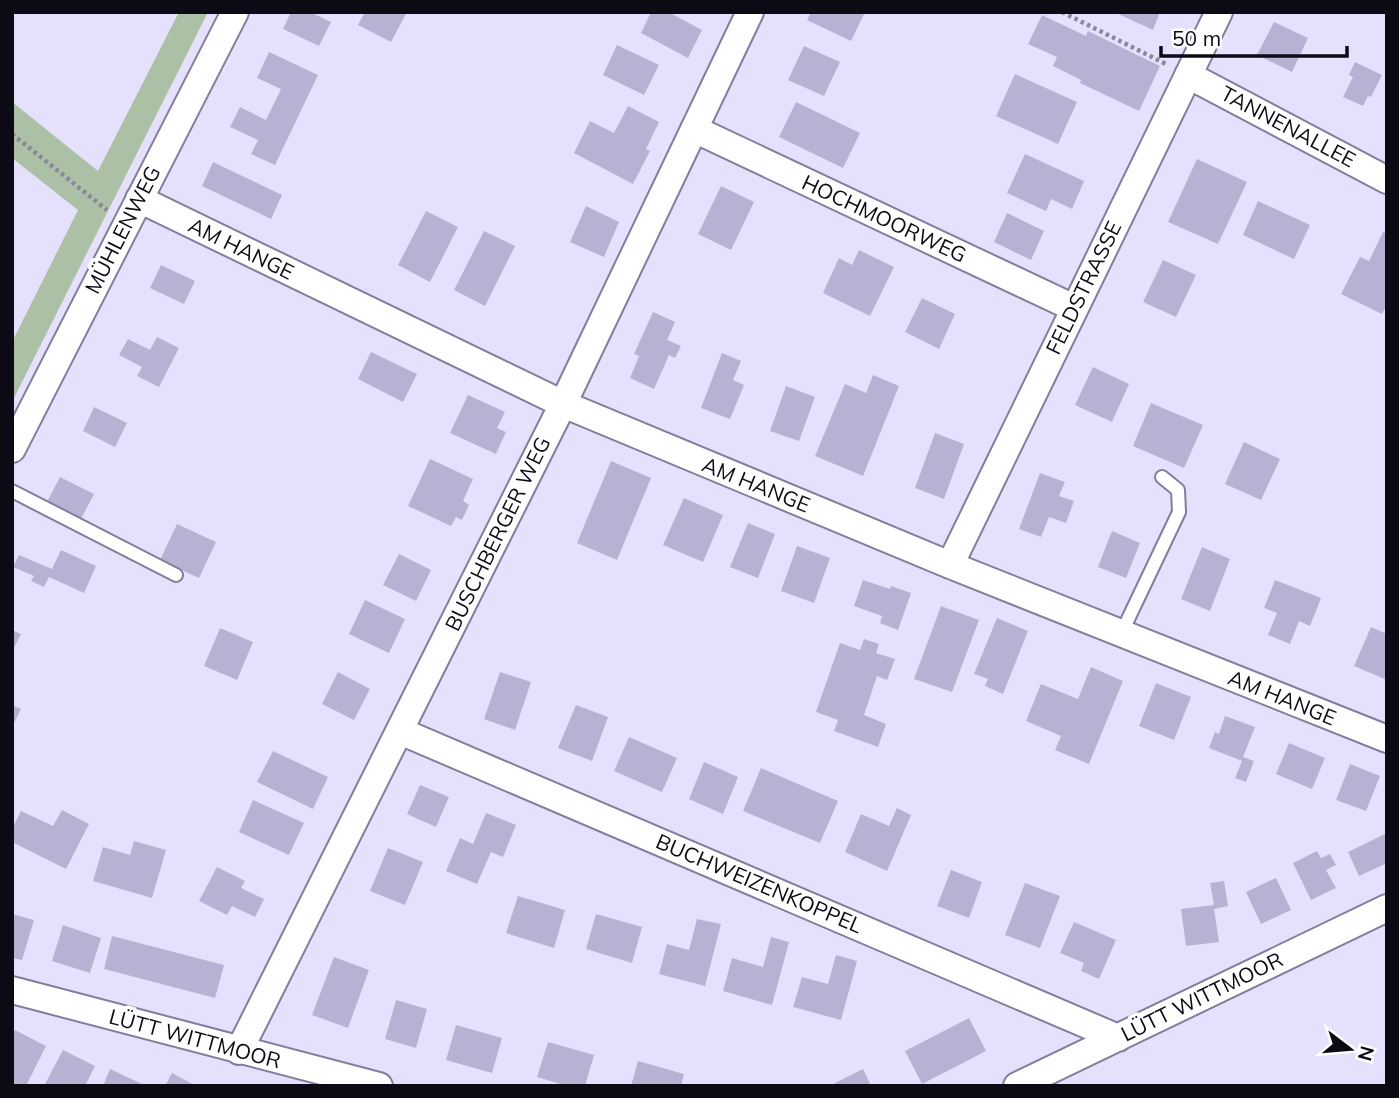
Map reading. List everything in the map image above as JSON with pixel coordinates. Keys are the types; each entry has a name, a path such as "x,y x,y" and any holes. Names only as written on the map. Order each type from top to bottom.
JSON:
{"street":[{"name":"MÜHLENWEG","path":"12,449 235,12"},
{"name":"BUSCHBERGER WEG","path":"239,1051 563,404 750,12"},
{"name":"FELDSTRASSE","path":"950,565 1219,12"},
{"name":"TANNENALLEE","path":"1188,75 1387,180"},
{"name":"HOCHMOORWEG","path":"694,129 1074,309"},
{"name":"AM HANGE","path":"139,199 563,404 950,565 1387,739"},
{"name":"BUCHWEIZENKOPPEL","path":"400,731 1118,1038"},
{"name":"LÜTT WITTMOOR","path":"1017,1086 1387,908"},
{"name":"LÜTT WITTMOOR","path":"12,990 379,1086"}],"lane":[{"path":"1121,634 1179,512 1178,490 1162,477"},
{"path":"12,491 176,575"}],"path":[{"path":"1062,12 1188,75"},
{"path":"12,134 125,224"}],"green space":[{"path":"179,12 208,12 12,402 12,342 78,210 12,158 12,102 98,171"}],"building":[{"path":"291,12 310,12 331,22 319,46 283,29"},
{"path":"365,12 407,12 391,42 358,25"},
{"path":"651,12 668,12 702,30 688,58 641,33"},
{"path":"811,12 865,12 851,41 807,20"},
{"path":"1114,12 1160,12 1153,30"},
{"path":"1042,15 1086,36 1088,31 1160,66 1139,111 1080,83 1081,80 1053,66 1057,57 1028,44"},
{"path":"1274,22 1308,38 1292,72 1257,55"},
{"path":"617,45 659,65 644,95 603,75"},
{"path":"804,46 840,62 824,96 788,80"},
{"path":"269,52 318,75 275,165 251,154 258,140 230,127 240,107 266,120 281,89 257,78"},
{"path":"1355,62 1382,75 1371,97 1368,96 1363,106 1343,97 1353,77 1349,75"},
{"path":"1015,74 1077,102 1058,144 996,116"},
{"path":"796,102 860,133 843,168 779,137"},
{"path":"628,106 659,122 646,149 650,151 633,184 574,153 590,121 614,133"},
{"path":"1025,154 1084,181 1072,209 1051,199 1046,211 1007,193"},
{"path":"1197,159 1247,182 1218,244 1168,222"},
{"path":"213,162 282,195 271,219 202,186"},
{"path":"721,186 754,202 731,250 698,234"},
{"path":"1258,201 1310,225 1294,259 1243,235"},
{"path":"586,206 619,222 604,257 570,242"},
{"path":"426,211 458,227 430,282 398,265"},
{"path":"1007,213 1044,231 1031,260 994,242"},
{"path":"484,231 515,246 485,306 454,290"},
{"path":"1383,232 1387,234 1387,305 1382,314 1341,294 1360,257 1369,261"},
{"path":"859,250 894,267 870,316 823,293 839,258 852,265"},
{"path":"1163,260 1196,275 1176,317 1143,302"},
{"path":"161,265 195,281 184,304 150,288"},
{"path":"922,298 955,314 939,349 905,332"},
{"path":"653,312 675,322 667,340 681,346 675,358 669,355 654,389 630,378 639,356 634,354"},
{"path":"157,337 179,348 159,387 137,376 142,367 119,355 128,339 150,350"},
{"path":"371,352 417,374 403,402 358,379"},
{"path":"722,353 741,361 733,380 744,385 730,419 701,408"},
{"path":"1093,367 1129,384 1112,422 1075,405"},
{"path":"873,375 899,386 863,476 815,456 845,384 866,393"},
{"path":"786,386 815,397 799,441 770,431"},
{"path":"468,395 505,412 497,428 506,432 496,454 450,433"},
{"path":"1151,403 1203,425 1184,468 1133,446"},
{"path":"94,407 127,423 115,447 83,431"},
{"path":"935,433 964,444 944,499 915,488"},
{"path":"1244,442 1280,459 1261,500 1225,484"},
{"path":"430,459 473,479 463,501 469,505 462,520 456,517 451,526 408,506"},
{"path":"611,461 651,478 617,560 577,543"},
{"path":"1040,473 1065,482 1059,496 1074,501 1066,523 1049,517 1041,537 1019,529"},
{"path":"60,477 94,494 80,521 46,504"},
{"path":"684,498 723,515 703,562 663,545"},
{"path":"748,523 775,534 758,578 730,567"},
{"path":"177,524 216,542 199,578 160,560"},
{"path":"1112,531 1140,543 1126,578 1098,567"},
{"path":"797,546 830,558 814,603 781,591"},
{"path":"1202,547 1230,559 1210,611 1181,599"},
{"path":"61,550 96,566 84,593 49,577 44,587 31,581 34,576 13,567 19,555 52,569"},
{"path":"399,554 431,570 416,601 383,585"},
{"path":"863,580 911,593 898,630 880,623 882,616 854,606"},
{"path":"1275,580 1321,598 1310,626 1299,621 1290,644 1268,635 1277,613 1264,608"},
{"path":"365,600 405,619 389,653 349,634"},
{"path":"941,606 979,620 952,692 914,679"},
{"path":"997,618 1028,631 1003,694 985,686 988,679 974,674"},
{"path":"1371,627 1387,634 1387,680 1354,666"},
{"path":"220,628 253,642 237,680 204,666"},
{"path":"12,630 21,634 12,652"},
{"path":"864,639 879,644 876,653 895,659 887,680 877,676 864,715 886,724 878,747 834,731 838,720 816,712 840,643 860,650"},
{"path":"1091,667 1123,681 1089,764 1055,750 1061,736 1026,721 1041,684 1078,699"},
{"path":"338,672 370,689 354,720 322,704"},
{"path":"500,672 531,682 515,730 484,719"},
{"path":"1156,683 1191,697 1174,740 1139,726"},
{"path":"12,705 21,709 12,727"},
{"path":"576,705 608,717 592,761 558,748"},
{"path":"1225,716 1255,727 1243,757 1254,761 1246,782 1235,778 1242,761 1209,748 1215,732 1219,734"},
{"path":"629,737 677,758 662,792 614,771"},
{"path":"1289,743 1325,758 1312,789 1276,774"},
{"path":"273,751 328,777 313,809 257,782"},
{"path":"704,762 738,777 723,814 689,799"},
{"path":"1350,764 1380,776 1366,811 1336,800"},
{"path":"761,768 838,801 820,843 743,811"},
{"path":"420,785 449,797 436,827 407,814"},
{"path":"253,800 304,823 289,855 239,832"},
{"path":"897,808 911,815 887,871 845,852 861,814 889,826"},
{"path":"62,810 89,824 66,869 12,842 12,829 21,811 53,826"},
{"path":"486,813 516,825 503,857 491,852 477,884 446,871 460,838 473,844"},
{"path":"1385,834 1387,863 1359,876 1348,852"},
{"path":"134,841 166,850 152,898 93,881 103,847 130,855"},
{"path":"388,848 423,862 405,905 370,891"},
{"path":"1317,851 1321,858 1330,854 1336,865 1326,870 1336,888 1311,900 1293,863"},
{"path":"217,867 245,881 241,888 264,899 255,917 232,906 227,915 199,901"},
{"path":"951,870 982,882 969,918 937,906"},
{"path":"1276,878 1291,910 1261,924 1246,892"},
{"path":"1224,881 1228,906 1214,909 1219,942 1186,946 1181,909 1214,905 1210,883"},
{"path":"1025,883 1060,896 1040,948 1005,935"},
{"path":"518,896 565,910 554,948 506,933"},
{"path":"12,914 34,920 22,960 12,958"},
{"path":"596,914 642,927 632,963 586,949"},
{"path":"697,919 721,924 705,986 659,974 667,944 689,950"},
{"path":"1074,922 1116,940 1099,979 1081,971 1084,963 1060,953"},
{"path":"63,925 101,938 90,973 52,961"},
{"path":"112,936 224,965 215,998 104,969"},
{"path":"771,937 789,942 772,1005 723,991 732,958 763,967"},
{"path":"836,955 857,961 841,1020 793,1007 802,977 828,984"},
{"path":"334,957 369,970 348,1028 312,1015"},
{"path":"396,1000 427,1009 416,1048 385,1039"},
{"path":"969,1018 986,1051 922,1084 905,1051"},
{"path":"456,1025 502,1038 492,1073 446,1060"},
{"path":"15,1030 46,1046 26,1086 12,1084 12,1035"},
{"path":"548,1042 594,1055 585,1086 567,1086 537,1077"},
{"path":"63,1050 95,1066 85,1086 44,1086"},
{"path":"638,1061 684,1074 681,1086 631,1086"},
{"path":"110,1069 142,1084 141,1086 103,1086"},
{"path":"863,1069 871,1086 830,1086 841,1080"},
{"path":"172,1073 196,1086 165,1086"}]}
